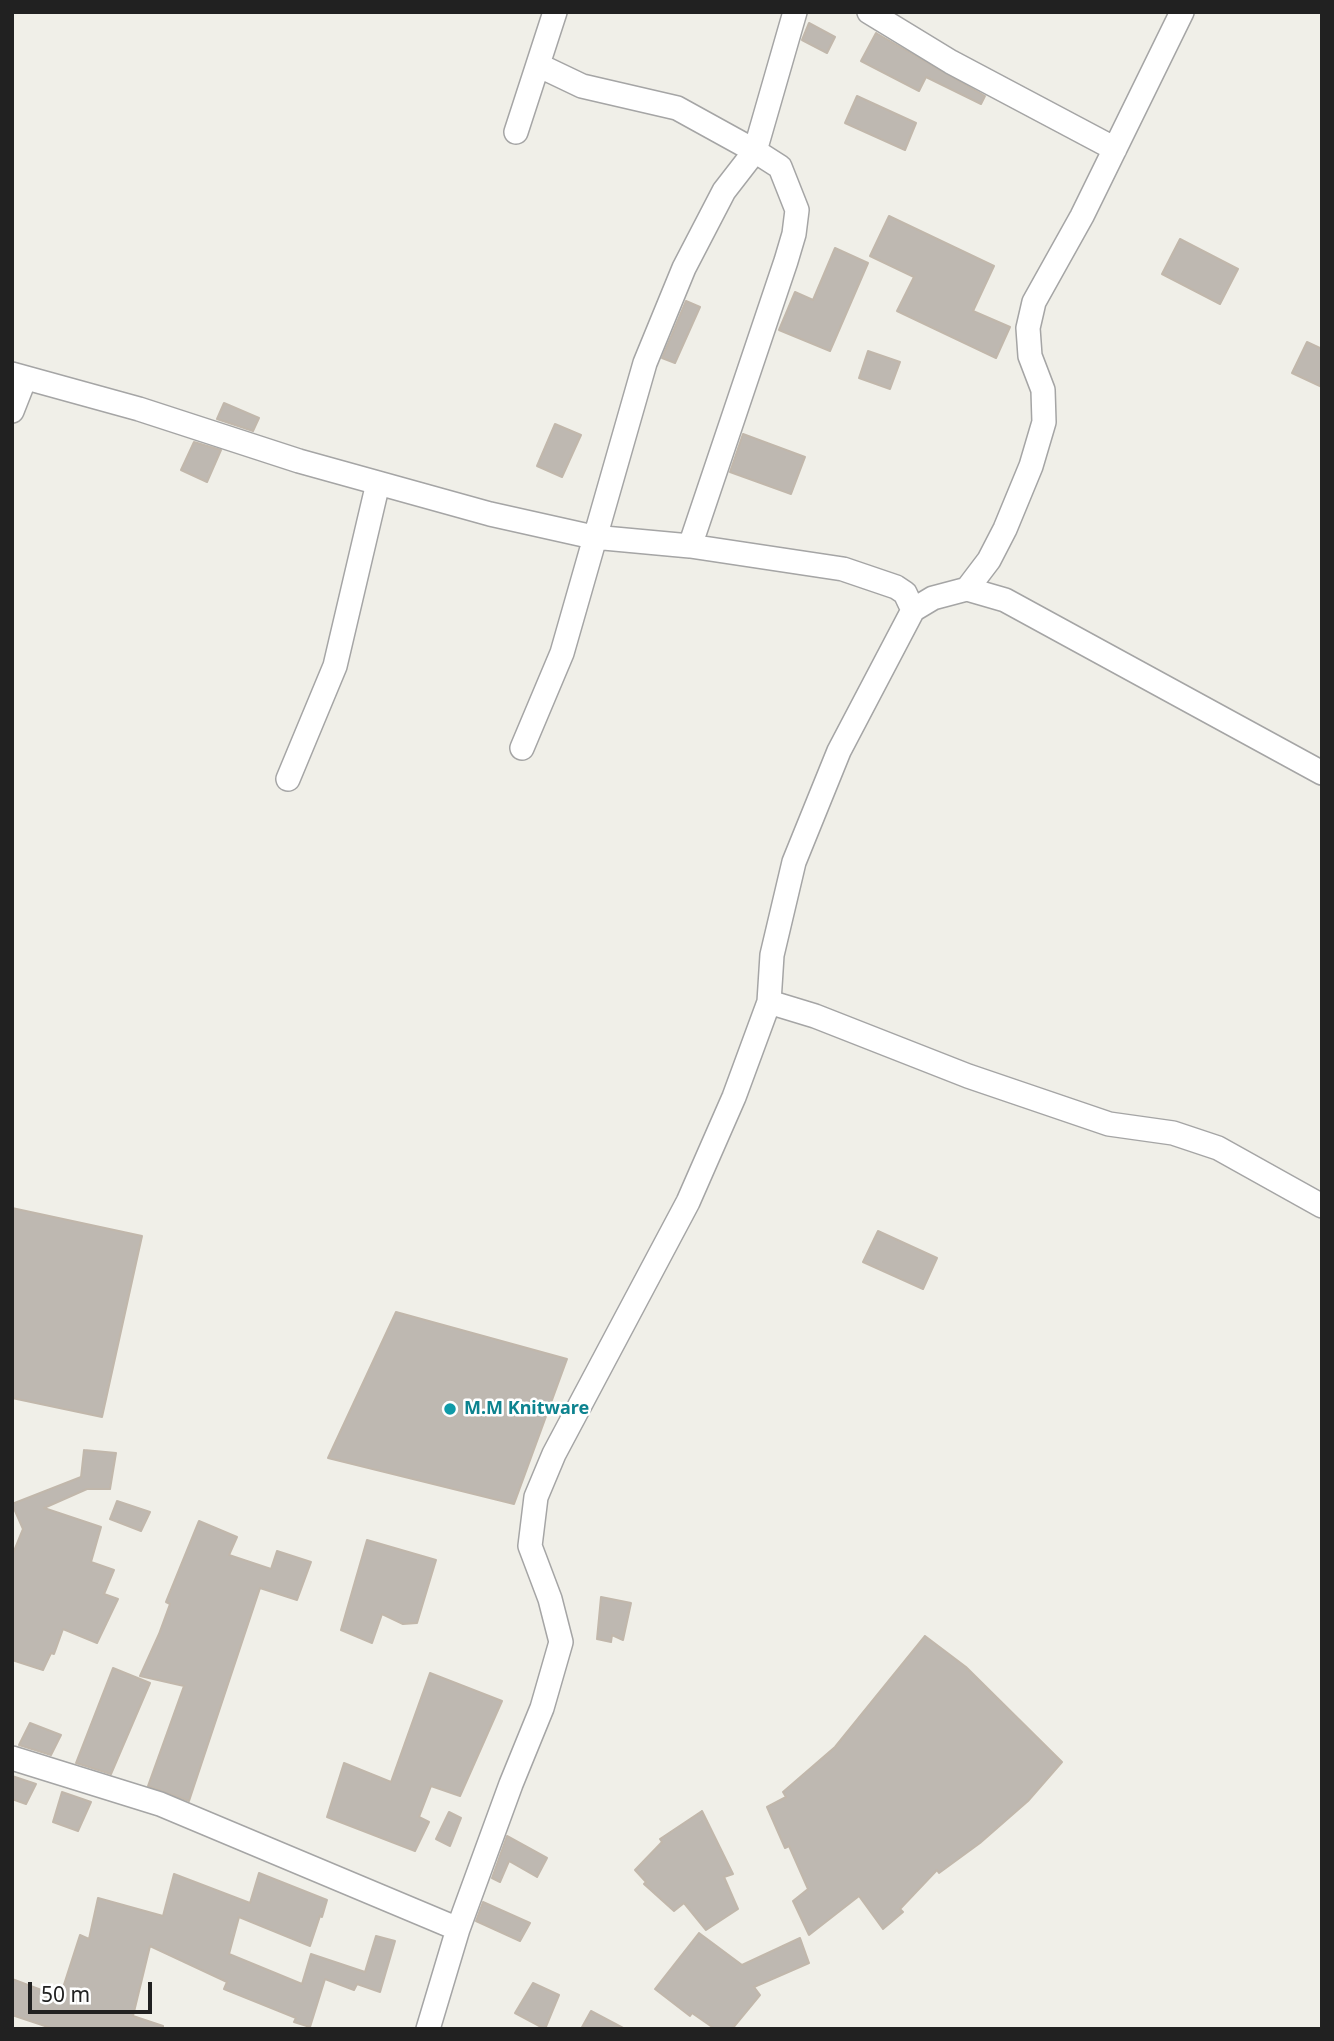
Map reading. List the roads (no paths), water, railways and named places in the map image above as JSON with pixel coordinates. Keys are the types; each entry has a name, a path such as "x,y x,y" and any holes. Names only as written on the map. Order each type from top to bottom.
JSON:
{"street":[{"path":"516,132 555,12"},
{"path":"522,748 562,653 593,537 645,363 684,268 724,191 755,151 795,12"},
{"path":"869,12 951,62 1115,149"},
{"path":"967,589 989,560 1005,529 1031,466 1044,422 1043,390 1030,356 1028,328 1034,302 1115,149 1182,12"},
{"path":"538,65 582,86 677,108 755,151 780,167 797,210 794,234 690,547"},
{"path":"12,411 19,376 490,514 593,537 690,547 844,569 896,587 905,593 913,610"},
{"path":"288,779 335,666 378,483"},
{"path":"428,2029 458,1929 542,1708 561,1642 550,1599 530,1546 536,1497 554,1454 688,1202 734,1097 769,1002 772,955 794,862 839,751 913,610 933,598 967,589 1005,600 1049,621 1322,774"},
{"path":"769,1002 815,1016 968,1076 1109,1124 1173,1133 1218,1148 1322,1206"},
{"path":"12,1758 160,1804 458,1929"}],"place":[{"name":"M.M Knitware","path":"450,1409"}]}
